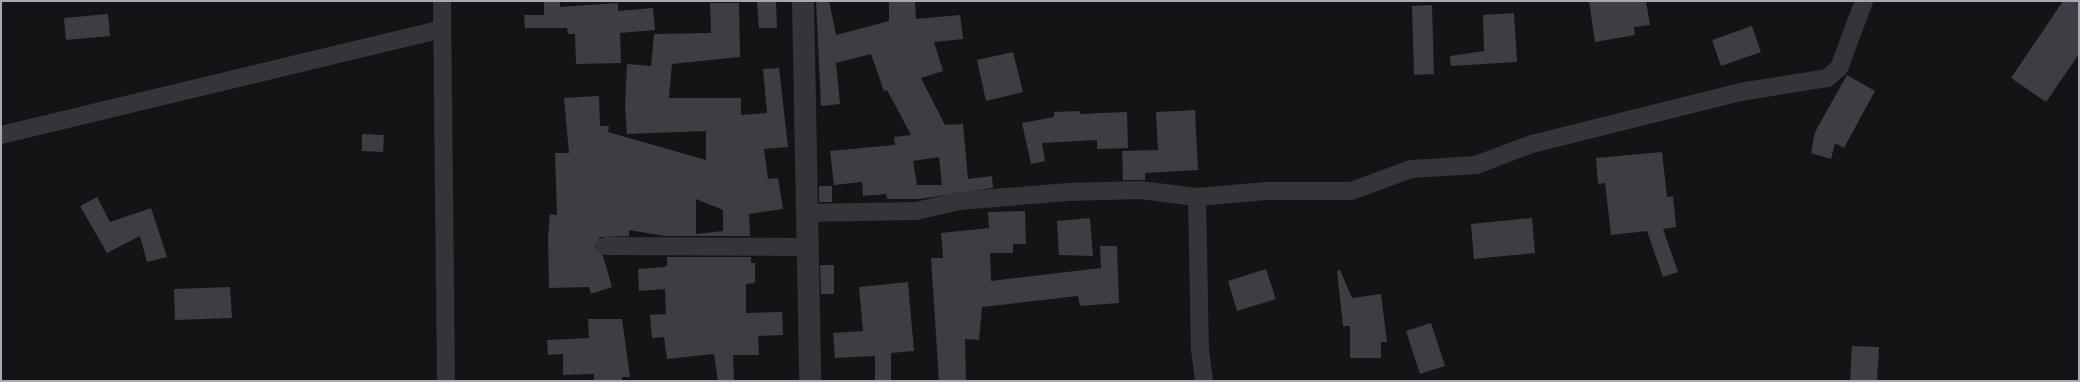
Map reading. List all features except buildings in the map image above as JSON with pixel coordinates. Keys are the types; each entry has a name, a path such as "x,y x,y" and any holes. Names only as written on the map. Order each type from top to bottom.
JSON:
{"street":[{"path":"442,1 446,381"},
{"path":"803,1 805,213 810,381"},
{"path":"805,213 916,211 960,201 1075,192 1140,190 1197,197 1266,191 1351,191 1411,169 1476,165 1532,144 1709,100 1827,78 1839,68 1864,1"},
{"path":"1,135 442,29"},
{"path":"1197,197 1200,349 1204,381"},
{"path":"604,246 806,247"}]}
